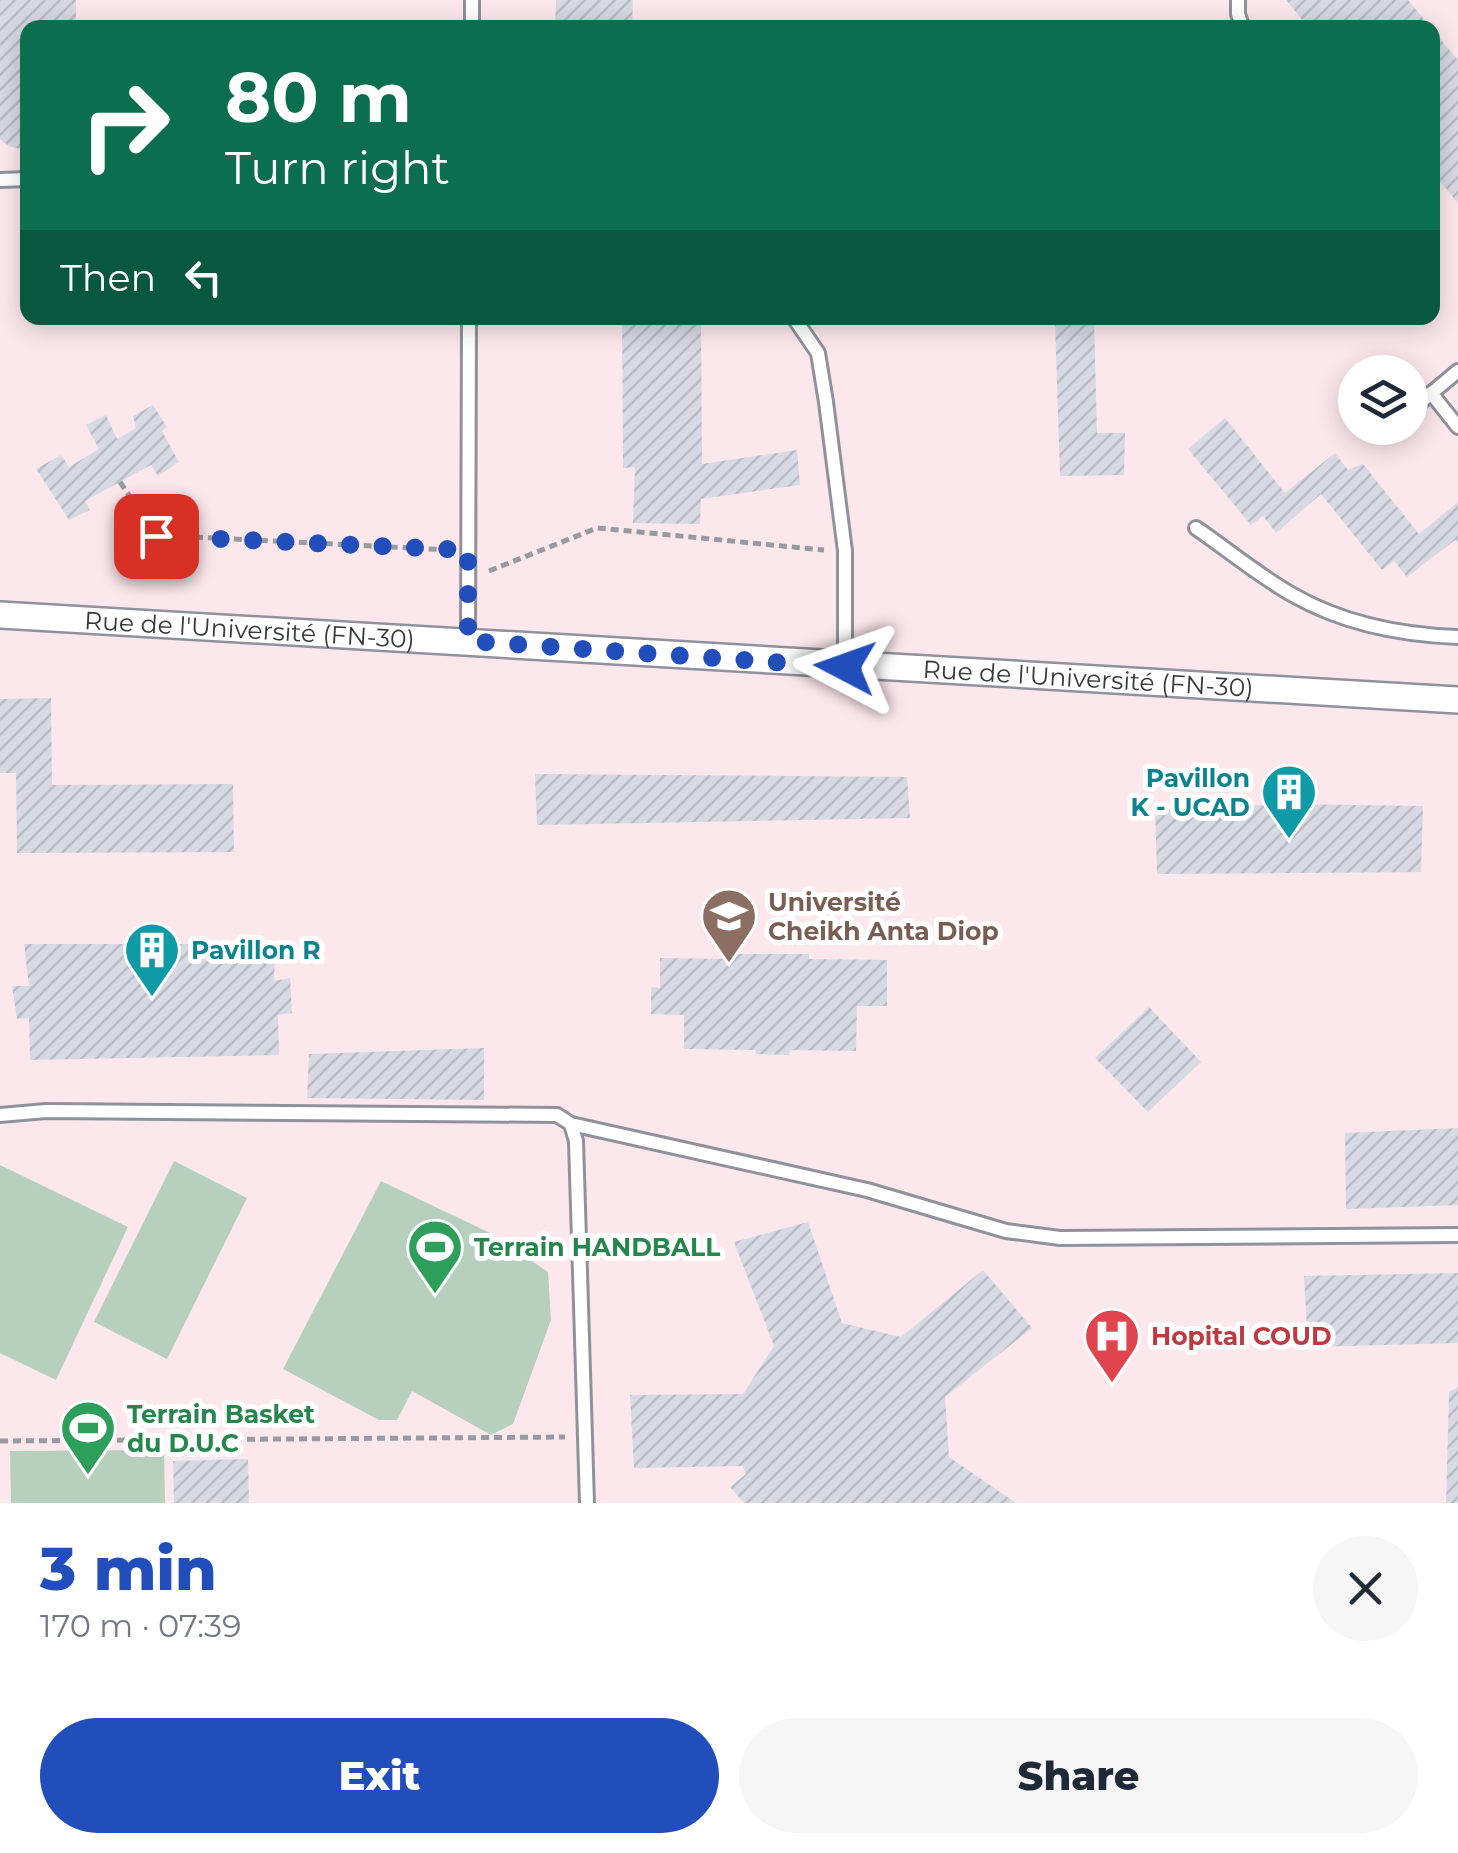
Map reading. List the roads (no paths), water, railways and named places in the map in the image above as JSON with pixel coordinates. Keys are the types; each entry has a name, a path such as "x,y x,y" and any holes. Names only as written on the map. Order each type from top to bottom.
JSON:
{"street":[{"name":"Rue de l'Université (FN-30)","path":"0,615 1458,700"}],"lane":[{"path":"468,641 470,325"},
{"path":"799,325 818,354 845,551 845,667"},
{"path":"1458,371 1430,393 1458,426"},
{"path":"1196,528 1312,605 1384,629 1416,636 1458,637"},
{"path":"0,1115 46,1111 557,1116 571,1124 867,1190 1006,1230 1060,1238 1458,1236"},
{"path":"571,1124 576,1141 587,1503"}],"place":[{"name":"Pavillon K - UCAD","path":"1289,841"},
{"name":"Université Cheikh Anta Diop","path":"729,965"},
{"name":"Pavillon R","path":"152,999"},
{"name":"Terrain HANDBALL","path":"435,1296"},
{"name":"Hopital COUD","path":"1112,1385"},
{"name":"Terrain Basket du D.U.C","path":"88,1477"}]}
